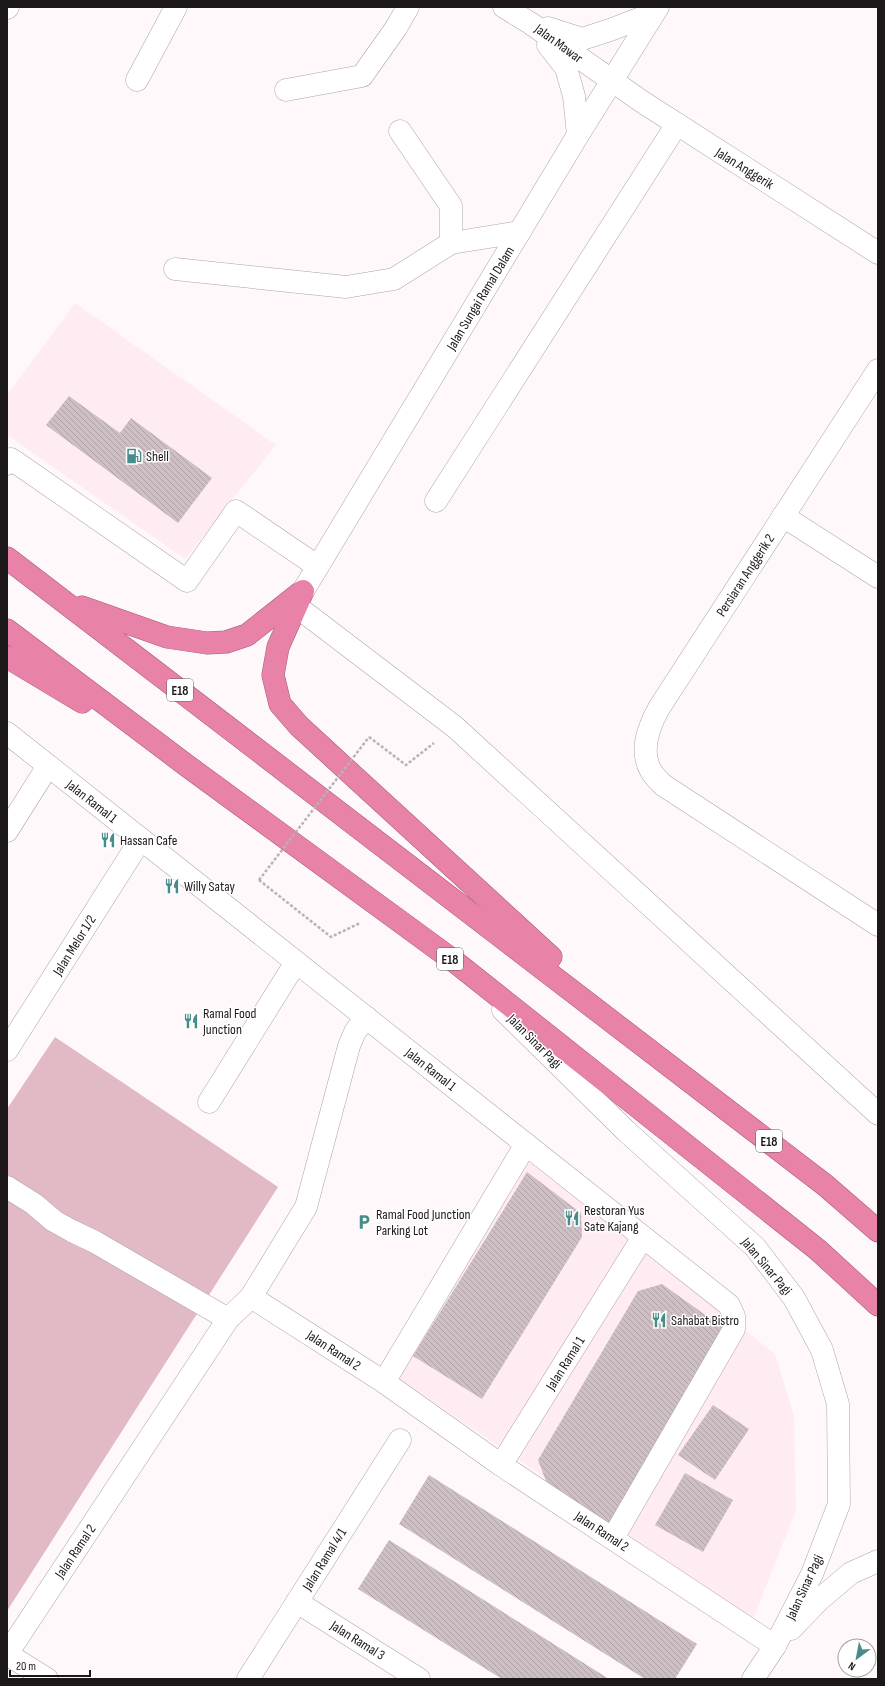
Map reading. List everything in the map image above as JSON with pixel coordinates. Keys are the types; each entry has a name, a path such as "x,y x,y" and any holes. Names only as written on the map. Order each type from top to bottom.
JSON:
{"highway":[{"name":"E18","path":"7,558 826,1185 878,1232"},
{"path":"65,601 167,637 208,643 226,642 247,635 299,598"},
{"path":"299,598 278,647 273,675 280,704 299,726 658,1055"},
{"name":"E18","path":"7,630 384,912 454,961 818,1250 878,1305"},
{"path":"7,657 186,765"}],"street":[{"path":"137,80 176,7"},
{"path":"286,90 362,76 396,28 408,7"},
{"name":"Jalan Mawar","path":"504,7 530,23 612,82"},
{"path":"530,23 582,39 610,30 656,10"},
{"name":"Jalan Sungai Ramal Dalam","path":"299,598 578,135 656,10"},
{"path":"530,23 566,68 574,96 578,135"},
{"name":"Jalan Anggerik","path":"612,82 878,252"},
{"path":"436,501 677,124"},
{"path":"400,131 451,206 451,243"},
{"path":"175,269 346,287 394,279 451,243 520,232"},
{"name":"Persiaran Anggerik 2","path":"878,370 659,708 649,728 645,750 650,770 663,785 878,925"},
{"path":"7,464 11,459 188,581 236,511 317,566"},
{"path":"782,516 878,577"},
{"path":"299,598 455,727 878,1114"},
{"name":"Jalan Ramal 1","path":"7,734 643,1237 502,1466"},
{"path":"7,831 48,766"},
{"name":"Jalan Melor 1/2","path":"7,1050 141,840"},
{"name":"Jalan Sinar Pagi","path":"454,961 626,1131 755,1247 794,1298 822,1350 838,1404 839,1504 812,1574 775,1646 753,1679"},
{"path":"209,1102 296,962"},
{"path":"251,1297 306,1207 349,1046 355,1032 366,1017"},
{"path":"384,1382 526,1144"},
{"path":"7,1187 60,1224 96,1242 228,1319"},
{"path":"613,1538 734,1329 734,1316 729,1305 643,1237"},
{"name":"Jalan Ramal 2","path":"7,1654 228,1319 251,1297 384,1382 502,1466 775,1646"},
{"name":"Jalan Ramal 4/1","path":"248,1679 400,1440"},
{"name":"Jalan Sinar Pagi","path":"775,1646 819,1600 852,1573 878,1561"},
{"name":"Jalan Ramal 3","path":"297,1602 419,1679"},
{"path":"7,1654 47,1679"}],"path":[{"path":"384,912 331,937 259,880 369,737 406,765 455,727"}],"shaded area":[{"path":"75,303 276,445 185,559 7,435 7,395"},
{"path":"55,1037 278,1187 7,1611 7,1109"},
{"path":"527,1156 775,1354 794,1416 796,1510 753,1619 398,1378"}],"building":[{"name":"Shell","path":"69,396 120,433 131,418 212,478 178,523 46,425"},
{"path":"527,1172 581,1213 582,1237 482,1399 413,1356"},
{"path":"662,1284 725,1329 609,1525 549,1489 538,1460 638,1291"},
{"path":"713,1405 749,1429 715,1480 678,1455"},
{"path":"685,1473 733,1500 703,1552 655,1525"},
{"path":"429,1475 697,1644 675,1679 645,1679 399,1524"},
{"path":"389,1540 609,1679 502,1679 358,1589"}],"place":[{"name":"Shell","path":"134,456"},
{"name":"Hassan Cafe","path":"108,840"},
{"name":"Willy Satay","path":"172,886"},
{"name":"Ramal Food Junction","path":"191,1021"},
{"name":"Restoran Yus Sate Kajang","path":"572,1218"},
{"name":"Ramal Food Junction Parking Lot","path":"364,1222"},
{"name":"Sahabat Bistro","path":"659,1320"}]}
